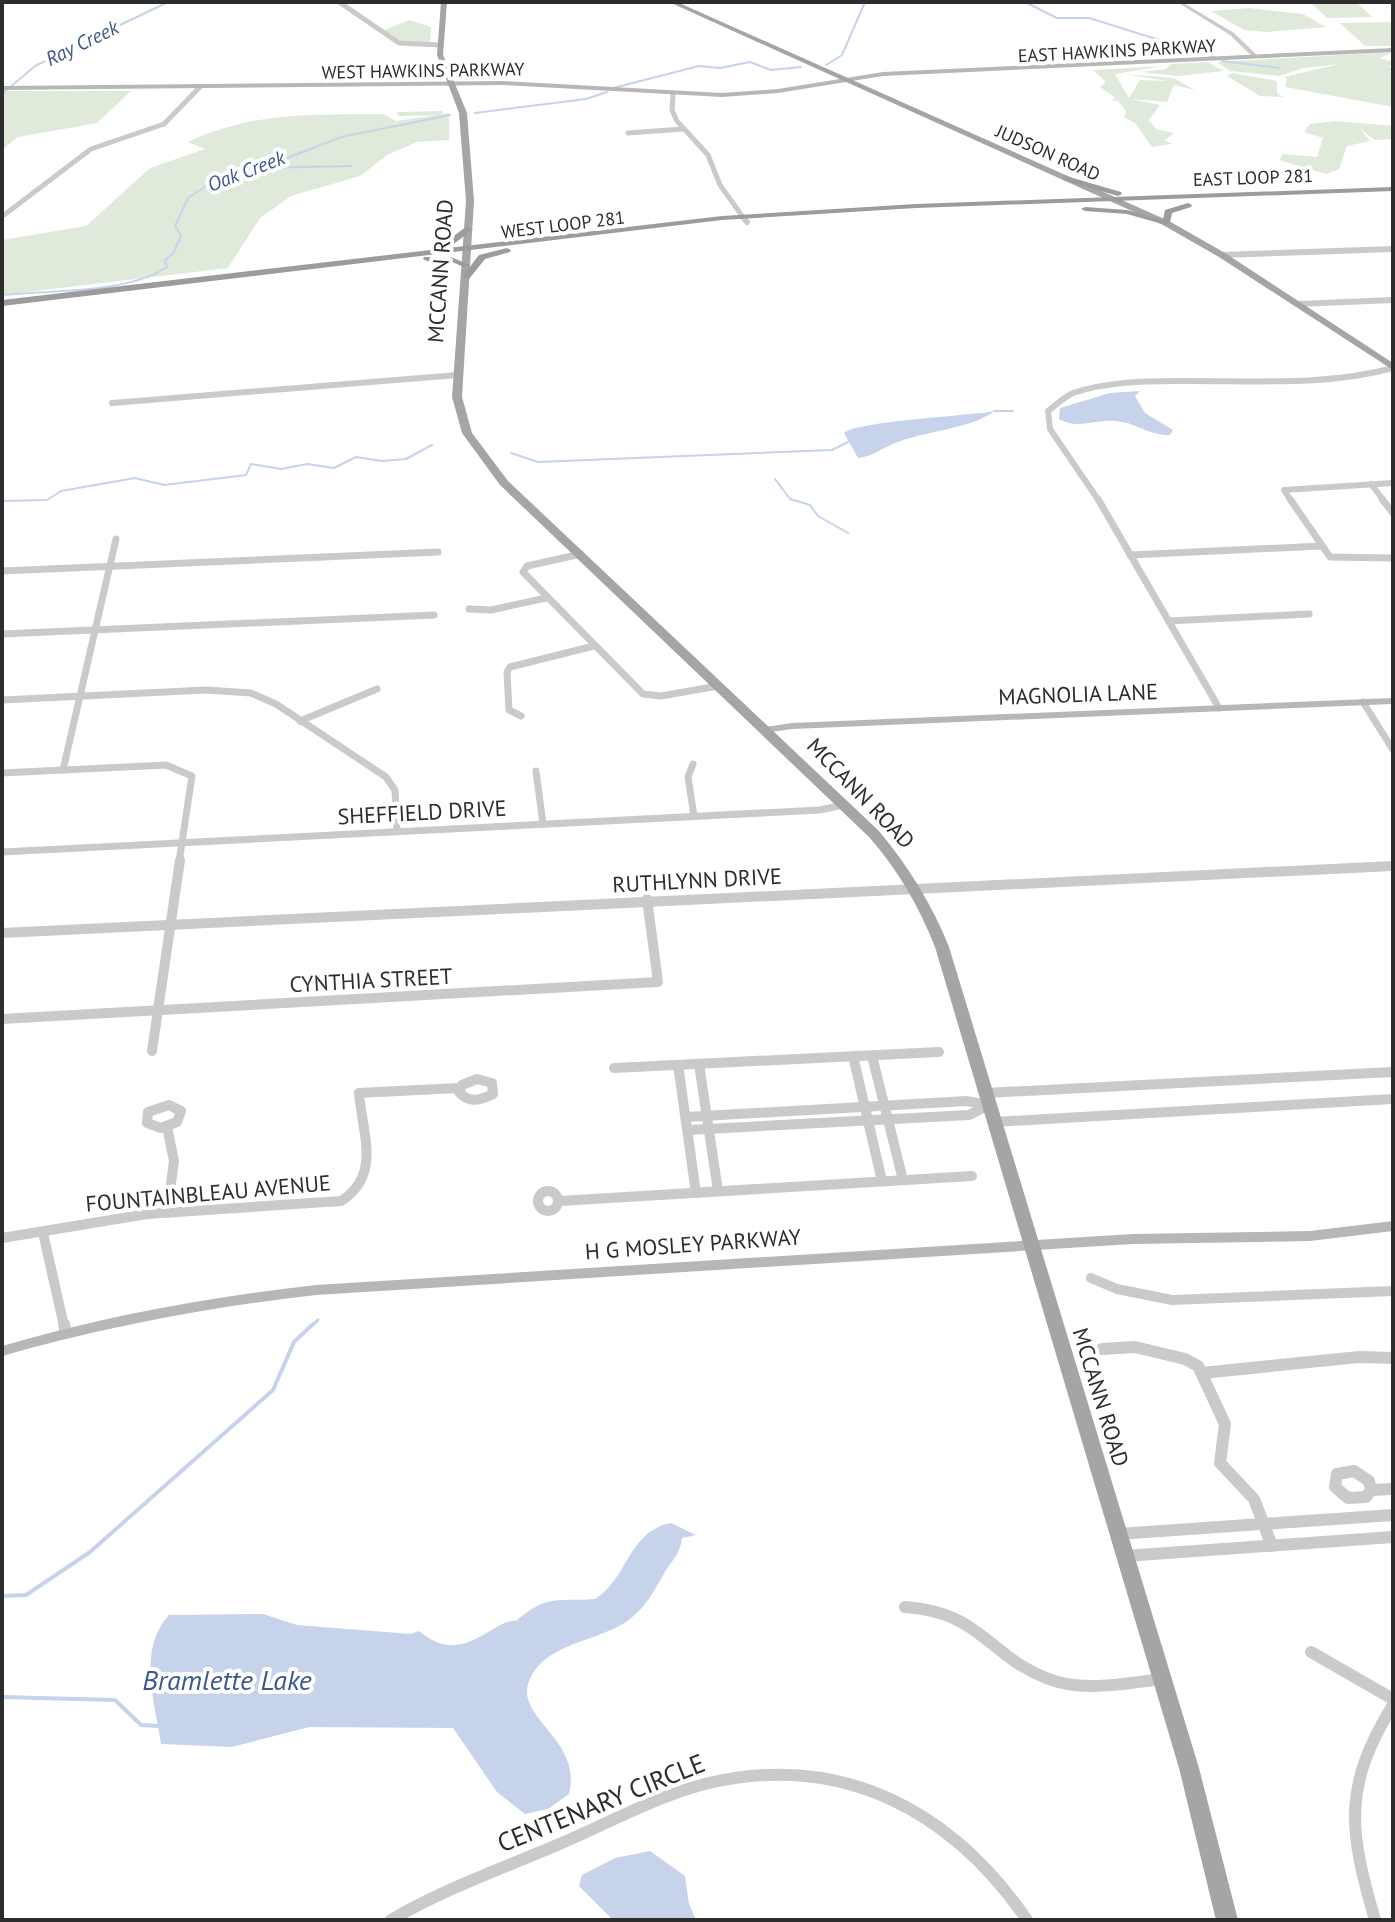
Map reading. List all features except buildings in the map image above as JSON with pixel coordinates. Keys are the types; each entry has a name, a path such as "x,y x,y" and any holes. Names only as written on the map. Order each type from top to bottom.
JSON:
{"highway":[{"path":"1066,178 1113,193 1170,197"},
{"path":"1021,203 1075,195 1077,190 1066,178"},
{"name":"EAST LOOP 281","path":"1114,199 1393,189"},
{"path":"1316,200 1361,194 1356,190"},
{"name":"EAST LOOP 281","path":"1131,207 1393,197"},
{"name":"WEST LOOP 281","path":"2,306 415,252 745,219 916,206 1114,199"},
{"path":"1085,209 1127,212 1166,223 1168,212 1188,205"},
{"path":"896,215 898,210 916,206"},
{"name":"WEST LOOP 281","path":"745,219 1131,207"},
{"path":"415,252 449,245 469,231 486,240 528,242"},
{"path":"466,277 485,255 528,242"},
{"name":"WEST LOOP 281","path":"2,306 399,261 467,249"},
{"path":"399,261 446,258 466,265"},
{"path":"228,281 233,277 276,269"},
{"path":"110,295 166,286 168,282"}],"main road":[{"path":"439,45 444,2"},
{"name":"JUDSON ROAD","path":"672,2 1166,223 1222,255 1393,367"},
{"name":"MCCANN ROAD","path":"439,45 464,120 469,231 457,375 460,414 479,453 504,483 843,805 881,843 914,888 939,938 1163,1679 1227,1920"},
{"name":"EAST HAWKINS PARKWAY","path":"843,79 889,73 1393,50"},
{"name":"WEST HAWKINS PARKWAY","path":"2,88 554,85 673,95 759,93 843,79"},
{"name":"MAGNOLIA LANE","path":"765,730 792,726 1393,701"},
{"name":"H G MOSLEY PARKWAY","path":"2,1351 66,1333 190,1306 316,1290 1031,1245 1160,1238 1310,1236 1391,1230"}],"street":[{"path":"339,2 399,43 439,45"},
{"path":"1179,2 1232,34 1256,57"},
{"path":"4,215 87,151 164,124 200,87"},
{"path":"673,95 673,113 683,129 708,155 720,185 745,219"},
{"path":"628,133 683,129"},
{"path":"1222,255 1393,249"},
{"path":"1298,304 1393,300"},
{"path":"1219,708 1087,480 1050,429 1046,418 1053,404 1077,392 1105,386 1347,377 1393,367"},
{"path":"112,403 457,375"},
{"path":"1393,483 1284,490 1322,546 1337,559 1393,558"},
{"path":"1371,484 1393,512"},
{"path":"63,770 116,539"},
{"path":"1130,555 1322,546"},
{"path":"2,571 438,552"},
{"path":"581,554 523,569 525,577 645,695 671,695 718,686"},
{"path":"469,609 491,610 546,598"},
{"path":"1169,621 1309,614"},
{"path":"2,634 434,615"},
{"path":"521,716 509,710 507,672 510,667 594,646"},
{"path":"300,721 377,689"},
{"path":"2,700 236,691 263,697 389,780 395,790 397,831"},
{"path":"1363,702 1393,750"},
{"path":"693,764 688,777 694,816"},
{"path":"2,773 157,765 185,770 193,780 152,1051"},
{"path":"536,771 543,824"},
{"name":"SHEFFIELD DRIVE","path":"2,852 820,810 843,805"},
{"name":"RUTHLYNN DRIVE","path":"2,933 647,899 1393,866"},
{"name":"CYNTHIA STREET","path":"2,1019 658,982 647,899"},
{"path":"614,1068 939,1052"},
{"path":"853,1056 882,1181"},
{"path":"872,1056 903,1180"},
{"path":"699,1064 718,1191"},
{"path":"678,1065 696,1193"},
{"path":"686,1117 1393,1072"},
{"name":"FOUNTAINBLEAU AVENUE","path":"2,1238 120,1217 341,1201 357,1191 364,1179 368,1140 359,1108 359,1093 459,1088"},
{"path":"688,1130 969,1115 987,1099"},
{"path":"994,1122 1393,1099"},
{"path":"926,1103 929,1117"},
{"path":"167,1127 174,1170 167,1213"},
{"path":"560,1201 972,1176"},
{"path":"43,1233 66,1333"},
{"path":"1091,1278 1123,1293 1195,1301 1320,1294 1358,1296 1393,1291"},
{"path":"1102,1349 1135,1347 1193,1362 1202,1373 1225,1424 1219,1452 1221,1466 1252,1496 1272,1546"},
{"path":"1202,1373 1359,1357 1393,1358"},
{"path":"1371,1490 1393,1489"},
{"path":"1118,1534 1393,1515"},
{"path":"1125,1556 1393,1537"},
{"path":"905,1607 933,1607 959,1615 1032,1670 1055,1681 1081,1684 1163,1679"},
{"path":"1311,1652 1393,1699"},
{"path":"1375,1920 1355,1847 1354,1800 1361,1760 1393,1705"},
{"name":"CENTENARY CIRCLE","path":"391,1920 438,1896 686,1790 738,1777 784,1774 825,1777 865,1788 932,1820 982,1862 1027,1920"}],"green space":[{"path":"1310,2 1356,2 1372,17 1327,18"},
{"path":"1249,8 1303,14 1326,27 1267,32 1244,30 1211,11"},
{"path":"410,20 431,27 430,43 403,43 384,30"},
{"path":"1392,22 1393,46 1365,46 1340,23"},
{"path":"1393,52 1380,58 1393,62 1393,66 1387,66 1393,68 1393,107 1285,87 1287,78 1283,77 1340,64 1304,68 1280,76 1230,71 1217,62"},
{"path":"1207,62 1224,71 1178,76 1140,72 1166,69 1171,64"},
{"path":"1163,66 1115,74 1129,98 1140,80 1168,81 1123,74 1174,78 1195,90 1174,85 1167,102 1130,99 1160,105 1149,120 1156,129 1174,133 1165,140 1172,144 1152,147 1135,123 1124,117 1126,111 1118,101 1111,100 1116,98 1100,87 1106,82 1093,70"},
{"path":"1232,73 1277,81 1277,93 1283,97 1260,96 1227,76"},
{"path":"2,91 131,91 97,123 18,137 2,150"},
{"path":"442,111 442,114 449,113 449,140 417,142 387,155 360,176 291,196 260,218 228,268 2,295 2,240 86,226 150,168 205,149 188,142 237,125 284,117 383,114 396,121 437,115 398,116 397,112"},
{"path":"1336,121 1393,126 1393,139 1375,140 1359,128 1370,141 1347,146 1339,169 1326,174 1279,160 1283,154 1317,157 1323,138 1304,132 1310,124"}],"water":[{"path":"1140,391 1135,396 1145,413 1173,430 1170,435 1157,434 1123,422 1073,424 1059,419 1060,408 1110,393"},
{"path":"995,411 972,422 906,439 858,458 844,433 869,425"},
{"name":"Bramlette Lake","path":"671,1523 696,1535 682,1538 676,1556 639,1611 614,1629 558,1651 536,1668 529,1681 527,1694 531,1707 559,1744 567,1758 571,1775 569,1794 548,1809 525,1814 497,1792 453,1728 309,1727 232,1747 161,1744 152,1695 151,1660 159,1629 169,1615 263,1614 297,1625 411,1634 419,1631 435,1641 449,1645 463,1644 507,1622 516,1621 545,1603 595,1599 615,1580 646,1535"},
{"path":"650,1851 685,1876 689,1904 696,1920 613,1920 579,1886 582,1875 615,1858"}],"waterway":[{"name":"Ray Creek","path":"2,94 35,66 168,2"},
{"name":"Oak Creek","path":"826,65 842,55 865,2"},
{"path":"1025,2 1057,18 1089,18 1214,57"},
{"path":"1222,61 1280,68"},
{"name":"Oak Creek","path":"613,88 699,66 720,68 750,62 771,70 801,67"},
{"name":"Oak Creek","path":"475,113 586,99 607,92"},
{"name":"Oak Creek","path":"2,295 110,286 150,276 167,267 165,260 173,254 181,236 175,226 188,198 219,177 285,159 341,137 450,115"},
{"path":"255,168 351,166"},
{"path":"994,411 1013,411"},
{"path":"511,453 538,462 832,450 850,441"},
{"path":"2,501 47,500 61,491 135,478 164,485 246,475 251,464 281,469 307,464 334,468 356,457 382,461 406,459 432,445"},
{"path":"775,479 790,499 810,505 818,516 848,533"},
{"path":"311,1326 318,1320"},
{"path":"2,1596 26,1595 90,1552 273,1390 294,1342 313,1324"},
{"path":"2,1697 115,1700 141,1725 158,1726"}]}
